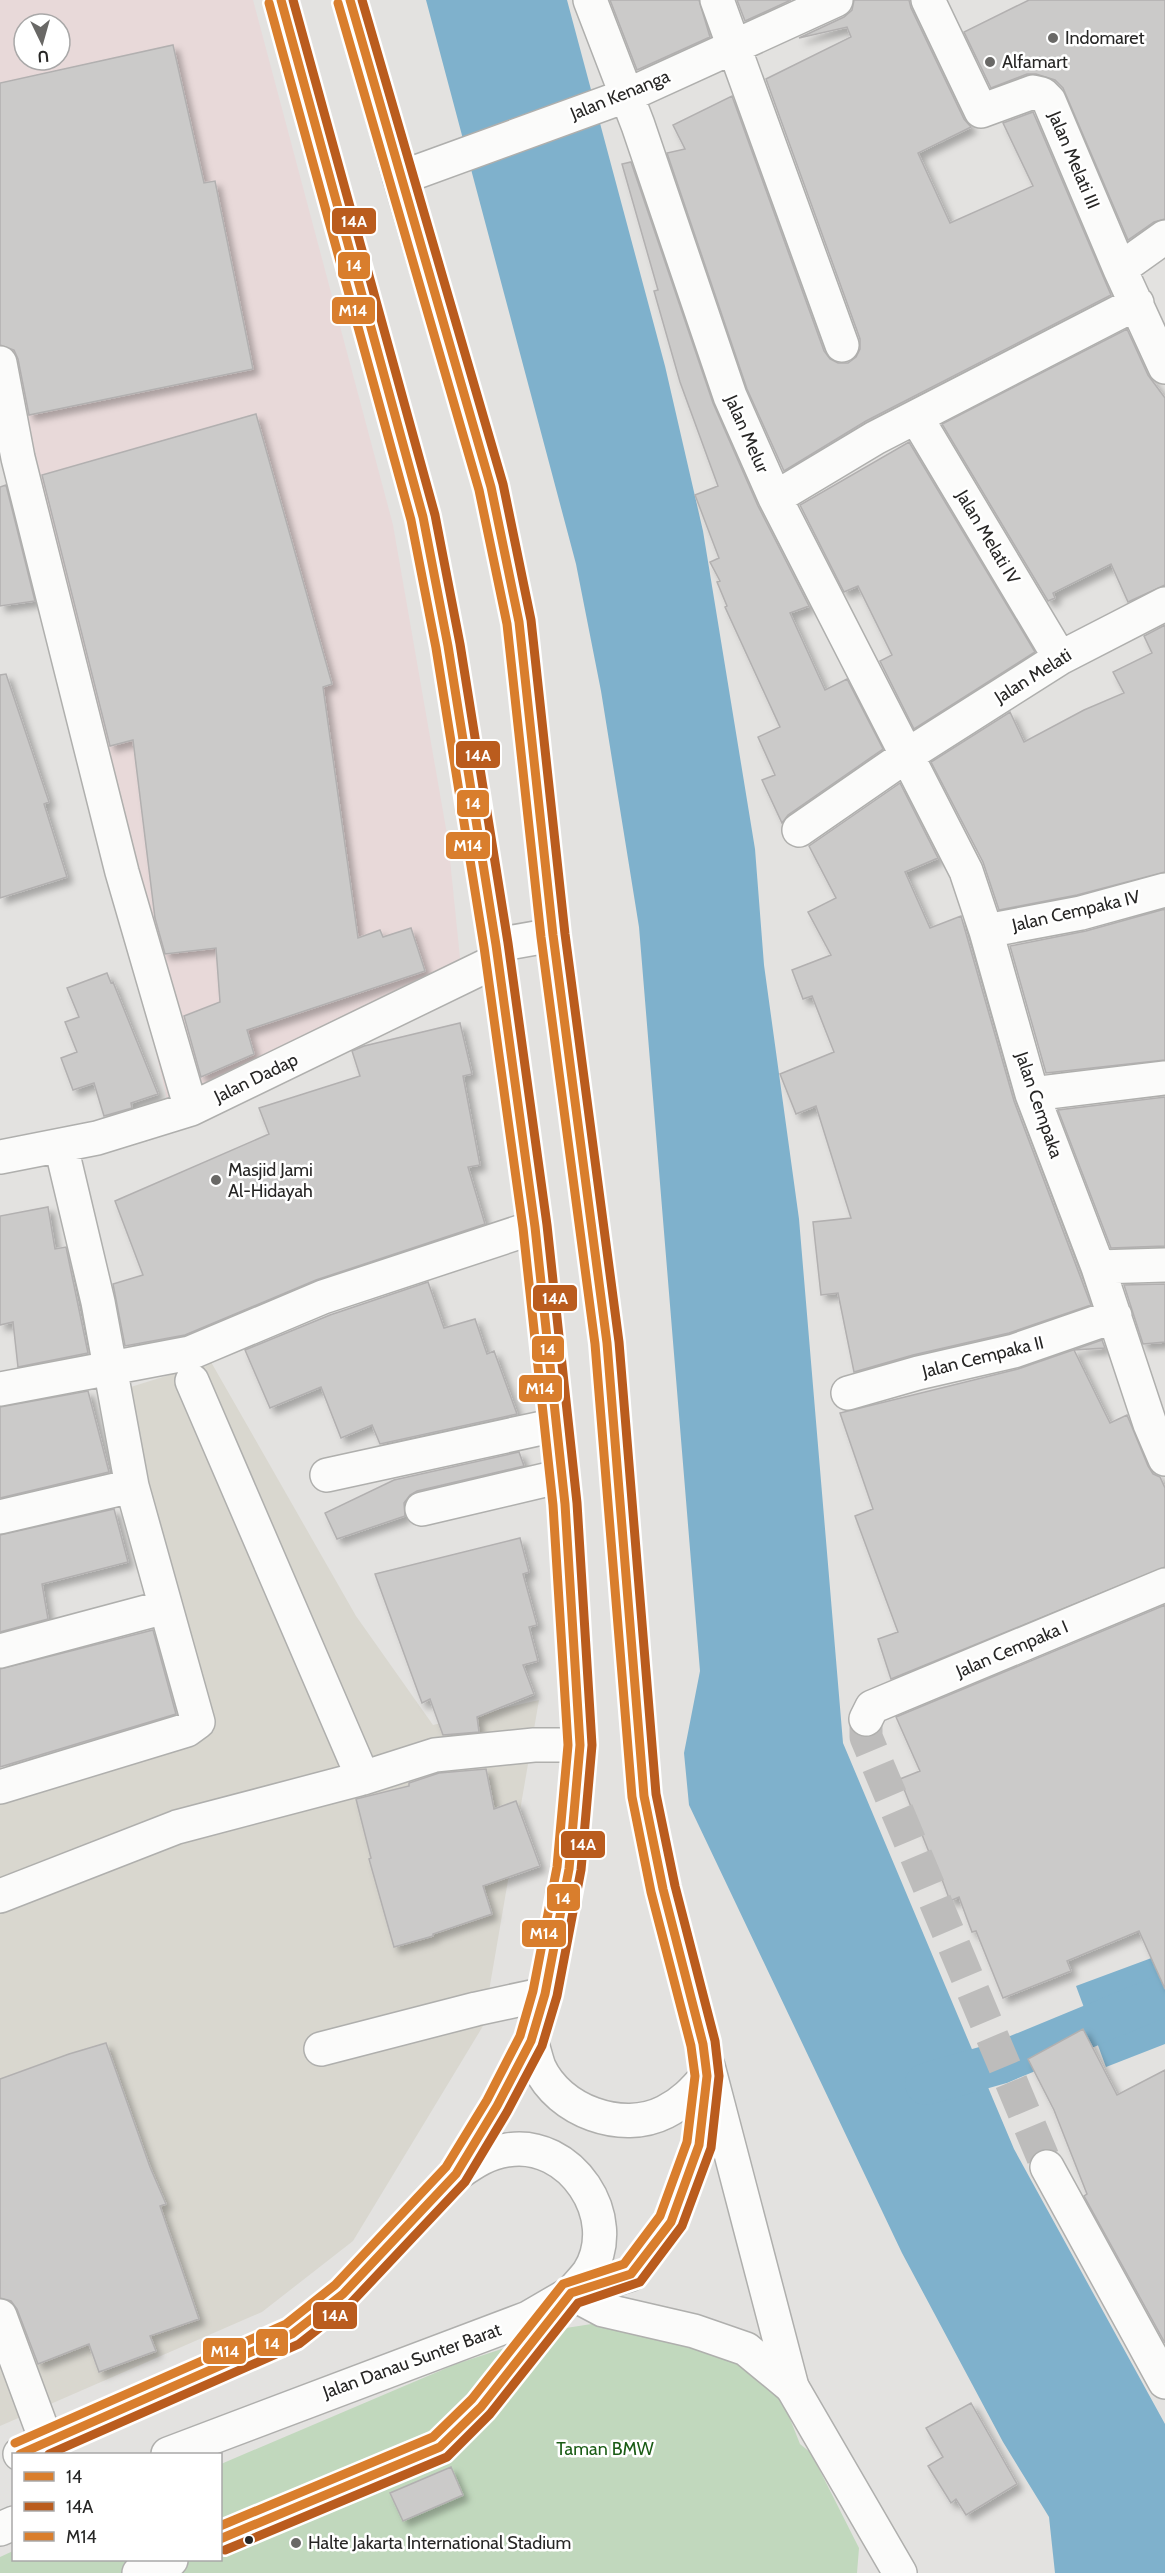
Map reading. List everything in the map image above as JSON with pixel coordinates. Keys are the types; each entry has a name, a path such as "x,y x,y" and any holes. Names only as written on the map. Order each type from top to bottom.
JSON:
{"street":[{"path":"281,0 423,517 448,646 497,952 535,1227 562,1476 580,1745 569,1869 544,1995 531,2041 497,2106 456,2174"},
{"name":"Jalan Danau Sunter Barat","path":"171,2453 528,2318 571,2293 631,2274 670,2222 699,2145 707,2076 703,2044 663,1889 644,1796 607,1343 553,935 519,622 491,487 399,178 350,0"},
{"name":"Jalan Melur","path":"590,0 615,99 730,396 775,498 906,756"},
{"path":"717,0 842,345"},
{"name":"Jalan Kenanga","path":"399,178 615,99 836,0"},
{"name":"Jalan Melati III","path":"928,0 981,111 1034,92 1042,94 1050,101 1120,269 1165,367"},
{"path":"1120,269 1165,237"},
{"path":"775,498 875,438 1137,303"},
{"path":"0,363 18,458 119,860 191,1109"},
{"name":"Jalan Melati IV","path":"916,417 1060,658"},
{"name":"Jalan Melati","path":"798,830 906,756 1060,658 1165,604"},
{"name":"Jalan Cempaka","path":"906,756 966,871 986,931 1032,1094 1115,1316 1158,1422 1165,1459"},
{"name":"Jalan Cempaka IV","path":"986,931 1081,914 1165,890"},
{"name":"Jalan Dadap","path":"0,1157 97,1138 191,1109 497,952 553,935"},
{"path":"1032,1094 1165,1078"},
{"path":"0,1787 196,1725 197,1713 132,1486 98,1302 61,1146"},
{"path":"0,1389 190,1353 323,1297 535,1227"},
{"path":"1098,1267 1165,1265"},
{"name":"Jalan Cempaka II","path":"848,1393 918,1373 1014,1351 1115,1316"},
{"path":"192,1381 363,1778"},
{"path":"327,1475 556,1425"},
{"path":"422,1509 562,1476"},
{"path":"0,1516 132,1486"},
{"name":"Jalan Cempaka I","path":"866,1719 872,1707 1165,1585"},
{"path":"0,1651 165,1607"},
{"path":"0,1896 177,1827 363,1778 435,1755 534,1745 580,1745"},
{"path":"321,2049 476,2009 544,1995"},
{"path":"531,2041 540,2068 556,2091 579,2109 606,2119 636,2120 664,2113 688,2098 707,2076"},
{"path":"703,2044 792,2387 900,2573"},
{"path":"0,2316 33,2449 292,2334 344,2294 456,2174 480,2157 509,2149 538,2151 565,2164 586,2186 598,2213 599,2242 590,2271 481,2407 440,2447 222,2538"},
{"path":"1047,2167 1165,2382"},
{"path":"571,2293 603,2310 694,2331 746,2349 792,2387"},
{"path":"139,2573 166,2561"}],"shaded area":[{"path":"0,0 253,0 393,525 448,840 461,968 168,1103 0,397"},
{"path":"211,1362 356,1616 433,1725 539,1700 483,2026 353,2241 262,2312 0,2426 0,1790 193,1730 105,1395"}],"green space":[{"name":"Taman BMW","path":"598,2323 685,2332 777,2386 800,2444 811,2453 859,2548 857,2573 0,2573 0,2557 12,2551 12,2561 222,2561 222,2464 456,2364 566,2328"}],"water":[{"path":"426,0 567,0 665,366 703,531 755,849 764,965 799,1219 843,1743 1014,2149 1165,2424 1165,2573 1055,2573 1049,2517 1003,2442 902,2253 689,1805 684,1753 700,1671 639,927 601,691 576,564"},
{"path":"1165,1953 1165,2044 1106,2067 1076,1986"}],"building":[{"path":"610,0 699,0 710,37 637,70"},
{"path":"737,0 791,0 745,21"},
{"path":"854,0 909,0 964,119 971,127 918,153 950,223 1033,186 1003,123 1033,112 1111,295 866,421 784,471 747,389 667,153 685,149 673,125 732,96 824,351 830,359 838,363 848,363 856,357 860,349 860,339 766,79 851,37 847,27 799,38 844,17 852,10"},
{"path":"1029,0 1165,0 1165,219 1154,222 1128,240 1063,88 1055,80 1036,74 1027,74 991,88 964,32"},
{"path":"173,45 204,183 215,181 253,369 29,415 18,359 14,350 0,345 0,83 50,72 72,72 72,67"},
{"path":"631,162 713,403 758,506 809,606 790,613 825,690 847,679 883,749 788,815 782,823 762,780 775,775 758,737 780,727 725,607 727,606 717,582 720,581 710,562 719,558 695,495 718,486 680,382 654,291 658,290 622,164"},
{"path":"1127,329 1148,375 1165,398 1165,585 1128,602 1111,564 1053,593 1055,598 1048,601 942,424"},
{"path":"256,414 332,684 323,687 358,938 380,930 383,937 411,928 425,971 247,1030 254,1054 201,1077 184,1016 220,1002 216,948 165,954 155,918 133,740 110,746 42,475"},
{"path":"909,442 1035,652 914,729 880,661 892,655 858,586 844,592 800,505"},
{"path":"6,485 35,601 0,606 0,487"},
{"path":"1165,625 1165,872 1077,895 999,910 983,862 931,762 1010,712 1024,742 1084,710 1124,693 1113,672 1152,653 1144,636"},
{"path":"6,674 49,802 44,804 67,877 0,898 0,675"},
{"path":"900,783 938,858 905,872 930,928 961,916 1014,1101 1091,1305 1009,1333 913,1355 854,1372 838,1293 821,1295 813,1222 851,1218 816,1106 796,1114 780,1074 834,1052 812,996 803,999 792,970 831,955 808,912 836,898 809,846"},
{"path":"1165,909 1165,1060 1046,1073 1010,946 1086,931"},
{"path":"107,973 111,983 113,982 158,1094 131,1103 132,1108 104,1116 94,1083 73,1090 61,1058 77,1052 65,1022 79,1017 67,988"},
{"path":"460,1023 472,1074 463,1076 480,1165 468,1167 485,1224 316,1280 185,1335 125,1346 113,1284 143,1275 115,1201 269,1134 259,1108 360,1076 352,1051 364,1046"},
{"path":"1165,1097 1165,1246 1111,1248 1058,1110"},
{"path":"48,1207 55,1249 66,1247 88,1353 18,1367 13,1322 0,1325 0,1216"},
{"path":"428,1282 444,1328 475,1319 487,1354 494,1351 517,1414 380,1444 372,1425 341,1438 321,1387 270,1408 245,1350 330,1315"},
{"path":"1165,1284 1165,1342 1143,1344 1124,1285"},
{"path":"1102,1340 1105,1348 1074,1350 1110,1423 1127,1415 1148,1466 1153,1474 1160,1477 1165,1488 1165,1567 891,1679 878,1639 898,1632 855,1516 873,1509 840,1413 1018,1369"},
{"path":"88,1391 109,1472 0,1498 0,1407"},
{"path":"519,1452 524,1466 417,1491 410,1495 404,1503 405,1516 337,1539 325,1513 394,1480"},
{"path":"114,1509 128,1562 42,1584 48,1619 0,1632 0,1535"},
{"path":"520,1538 529,1572 523,1574 537,1625 529,1627 538,1661 523,1665 534,1694 477,1717 479,1732 443,1735 430,1699 422,1703 375,1574"},
{"path":"1165,1605 1165,1989 1139,1931 1067,1961 1071,1971 1003,1998 976,1931 972,1932 959,1897 950,1901 900,1779 920,1771 896,1717"},
{"path":"153,1630 176,1714 0,1767 0,1669"},
{"path":"486,1769 494,1809 516,1801 540,1866 483,1886 492,1914 433,1934 433,1936 394,1947 369,1859 371,1858 356,1799 409,1786 409,1783 439,1773"},
{"path":"1083,2029 1117,2095 1165,2070 1165,2343 1084,2196 1087,2194 1054,2110 1028,2059"},
{"path":"106,2043 150,2167 166,2204 160,2206 199,2319 150,2336 156,2351 99,2372 89,2344 38,2364 17,2309 11,2301 0,2298 0,2079"},
{"path":"971,2403 1017,2484 966,2515 956,2499 951,2503 928,2466 943,2457 926,2428"},
{"path":"451,2467 463,2495 403,2521 390,2493"}],"waterway":[{"path":"926,2084 1000,2063 1165,1995"}],"tunnel":[{"path":"866,1719 866,1737 1047,2167"}],"transit line":[{"name":"14","path":"22,2453 292,2334 343,2294 456,2174 497,2106 531,2041 545,1994 569,1869 580,1745 565,1504 535,1227 496,945 448,646 423,517 281,0"},
{"name":"14A","path":"51,2453 299,2344 351,2303 465,2182 507,2112 542,2046 557,1996 581,1870 592,1745 577,1503 547,1225 508,943 460,644 435,515 293,0"},
{"name":"14","path":"222,2538 440,2447 481,2407 571,2293 631,2274 671,2222 699,2145 707,2076 703,2044 663,1889 644,1796 607,1343 553,935 519,622 491,487 350,0"},
{"name":"14A","path":"225,2550 447,2457 490,2414 578,2303 640,2282 682,2226 711,2148 719,2076 715,2041 675,1886 656,1794 619,1342 565,934 531,620 503,484 362,0"},
{"name":"M14","path":"15,2443 286,2324 335,2285 446,2167 487,2100 520,2036 533,1991 557,1867 568,1745 553,1505 523,1228 484,947 436,648 411,520 269,3"},
{"name":"M14","path":"222,2525 433,2437 472,2399 563,2284 624,2264 660,2216 687,2142 695,2076 691,2046 651,1892 632,1797 595,1344 541,937 507,624 479,490 338,3"}],"place":[{"name":"Indomaret","path":"1053,38"},
{"name":"Alfamart","path":"990,62"},
{"name":"Masjid Jami Al-Hidayah","path":"216,1180"},
{"name":"Halte Jakarta International Stadium","path":"296,2543"}]}
